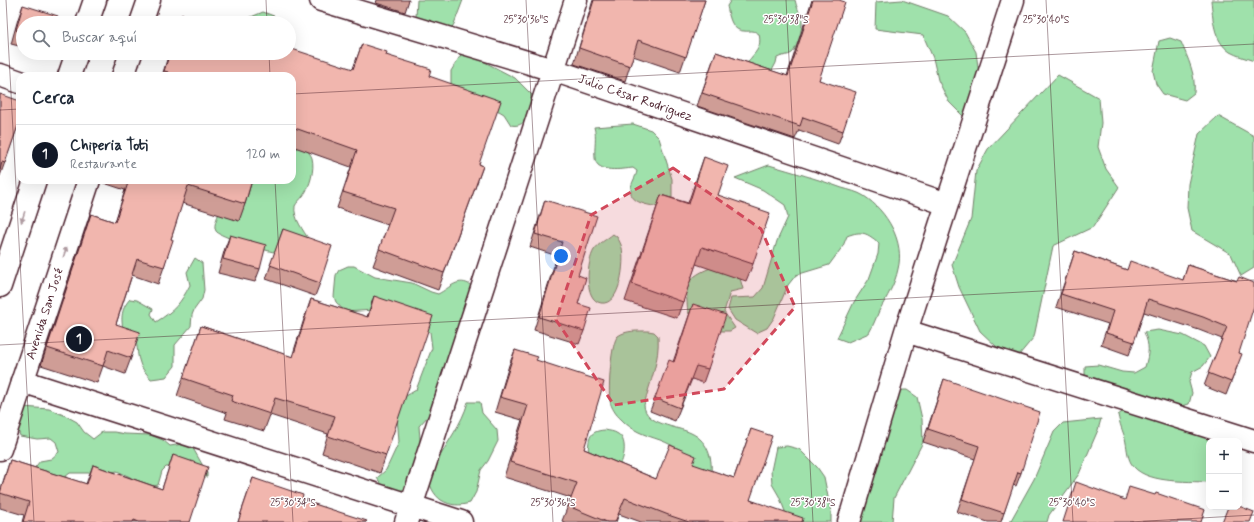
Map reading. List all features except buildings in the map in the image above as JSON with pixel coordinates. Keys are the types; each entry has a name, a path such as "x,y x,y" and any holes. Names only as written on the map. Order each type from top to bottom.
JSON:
{"street":[{"path":"89,16 95,0"},
{"path":"143,16 149,0"},
{"name":"Julio César Rodriguez","path":"321,0 553,70 947,204"},
{"path":"408,514 576,0"},
{"path":"849,522 906,331 1013,0"},
{"path":"71,72 75,60"},
{"path":"125,72 129,60"},
{"path":"0,75 16,81"},
{"path":"0,286 34,184"},
{"name":"Avenida San José","path":"0,448 88,184"},
{"path":"906,331 1254,441"},
{"path":"22,381 408,514 461,522"}],"highlighted area":[{"path":"673,168 761,229 795,307 724,389 614,405 556,320 591,215"}],"green space":[{"path":"417,0 463,0 451,29 418,22 416,17"},
{"path":"731,0 795,0 802,21 802,28 798,43 792,53 777,58 767,80 745,67 758,48 760,40 759,34 753,31 740,30 733,25 727,6"},
{"path":"902,0 948,16 965,32 976,52 979,74 965,118 949,102 938,80 933,58 923,35 875,29 876,2"},
{"path":"1211,0 1254,0 1254,61 1230,52 1224,47 1215,29"},
{"path":"263,12 274,16 254,16"},
{"path":"1170,38 1181,42 1193,73 1194,93 1185,100 1163,94 1156,84 1153,71 1159,41"},
{"path":"462,53 475,57 515,78 532,95 530,111 528,116 521,124 511,125 504,114 499,111 451,108 451,71"},
{"path":"1058,75 1099,98 1101,123 1098,147 1106,169 1119,187 1093,227 1053,246 1034,337 1019,355 997,347 980,331 959,287 952,265 971,219 976,171 988,149"},
{"path":"1218,116 1254,136 1254,268 1241,276 1231,254 1192,231 1187,208 1188,184 1199,134"},
{"path":"633,124 651,130 659,138 672,179 672,203 669,208 651,206 634,199 631,195 631,187 637,171 633,168 611,169 600,166 597,163 595,158 594,127"},
{"path":"296,144 300,144 308,152 313,162 308,188 295,206 299,224 309,240 274,252 233,240 216,231 215,225 220,207 214,184 296,184"},
{"path":"769,165 859,193 872,202 887,219 899,248 898,269 893,285 869,333 848,342 837,338 854,302 869,279 878,254 879,243 868,235 861,233 847,236 843,246 829,265 796,275 788,285 774,318 767,328 756,333 735,320 728,309 731,298 755,297 763,288 777,241 788,217 785,205 763,190 735,178"},
{"path":"613,234 617,237 622,248 622,272 620,282 613,298 608,302 601,303 595,300 591,295 588,271 594,250"},
{"path":"195,258 202,263 204,290 202,299 194,310 191,326 175,345 175,366 166,377 151,379 141,365 136,343 124,334 122,315 124,307 130,299 137,300 153,309 151,314 156,322 168,314 180,302 190,285 187,272"},
{"path":"348,266 354,266 375,277 412,283 438,294 454,284 462,282 472,286 439,404 419,426 422,465 418,484 389,495 377,478 386,470 399,442 396,402 416,390 432,348 430,332 420,326 373,310 345,312 336,302 334,297 336,275 339,270"},
{"path":"715,266 738,271 743,289 730,292 724,312 735,328 730,331 705,331 700,316 688,313 687,288 689,283 692,278 698,274"},
{"path":"1158,330 1183,335 1204,346 1210,357 1203,366 1192,372 1189,382 1192,393 1189,404 1177,407 1085,379 1085,366 1098,365 1122,372 1134,373 1145,367 1148,350 1144,332"},
{"path":"633,331 654,332 658,336 658,354 644,405 646,412 656,421 691,433 702,441 706,447 711,460 711,474 708,485 701,497 682,451 666,442 630,427 617,415 611,403 609,387 611,366 614,347 618,336"},
{"path":"895,390 907,390 917,397 922,419 923,442 894,498 892,522 859,522"},
{"path":"468,402 480,402 482,413 497,430 498,441 488,461 481,470 476,492 470,503 455,505 441,500 436,495 432,489 429,476 431,470 436,464 458,425"},
{"path":"23,407 49,409 66,416 77,422 84,432 93,439 102,432 114,432 150,435 163,440 170,446 190,443 207,473 207,477 196,476 177,468 166,467 162,471 158,485 139,489 135,481 117,471 99,475 92,473 70,473 60,481 33,470 40,461 51,459 59,452 56,442 51,438 37,439 20,436 13,414"},
{"path":"1128,408 1204,433 1210,438 1206,438 1206,482 1166,480 1145,475 1137,470 1131,463 1118,415"},
{"path":"1101,419 1098,430 1079,474 1049,515 1047,522 1010,522 1034,479 1054,432 1063,423"},
{"path":"605,430 616,433 621,436 623,440 624,453 620,465 588,455 589,441 592,434"},
{"path":"787,446 799,449 817,467 824,477 831,512 831,522 792,522 788,519 779,496 772,484 771,471 776,447"}],"place":[{"name":"Chiperia Toti","path":"79,339"}]}
